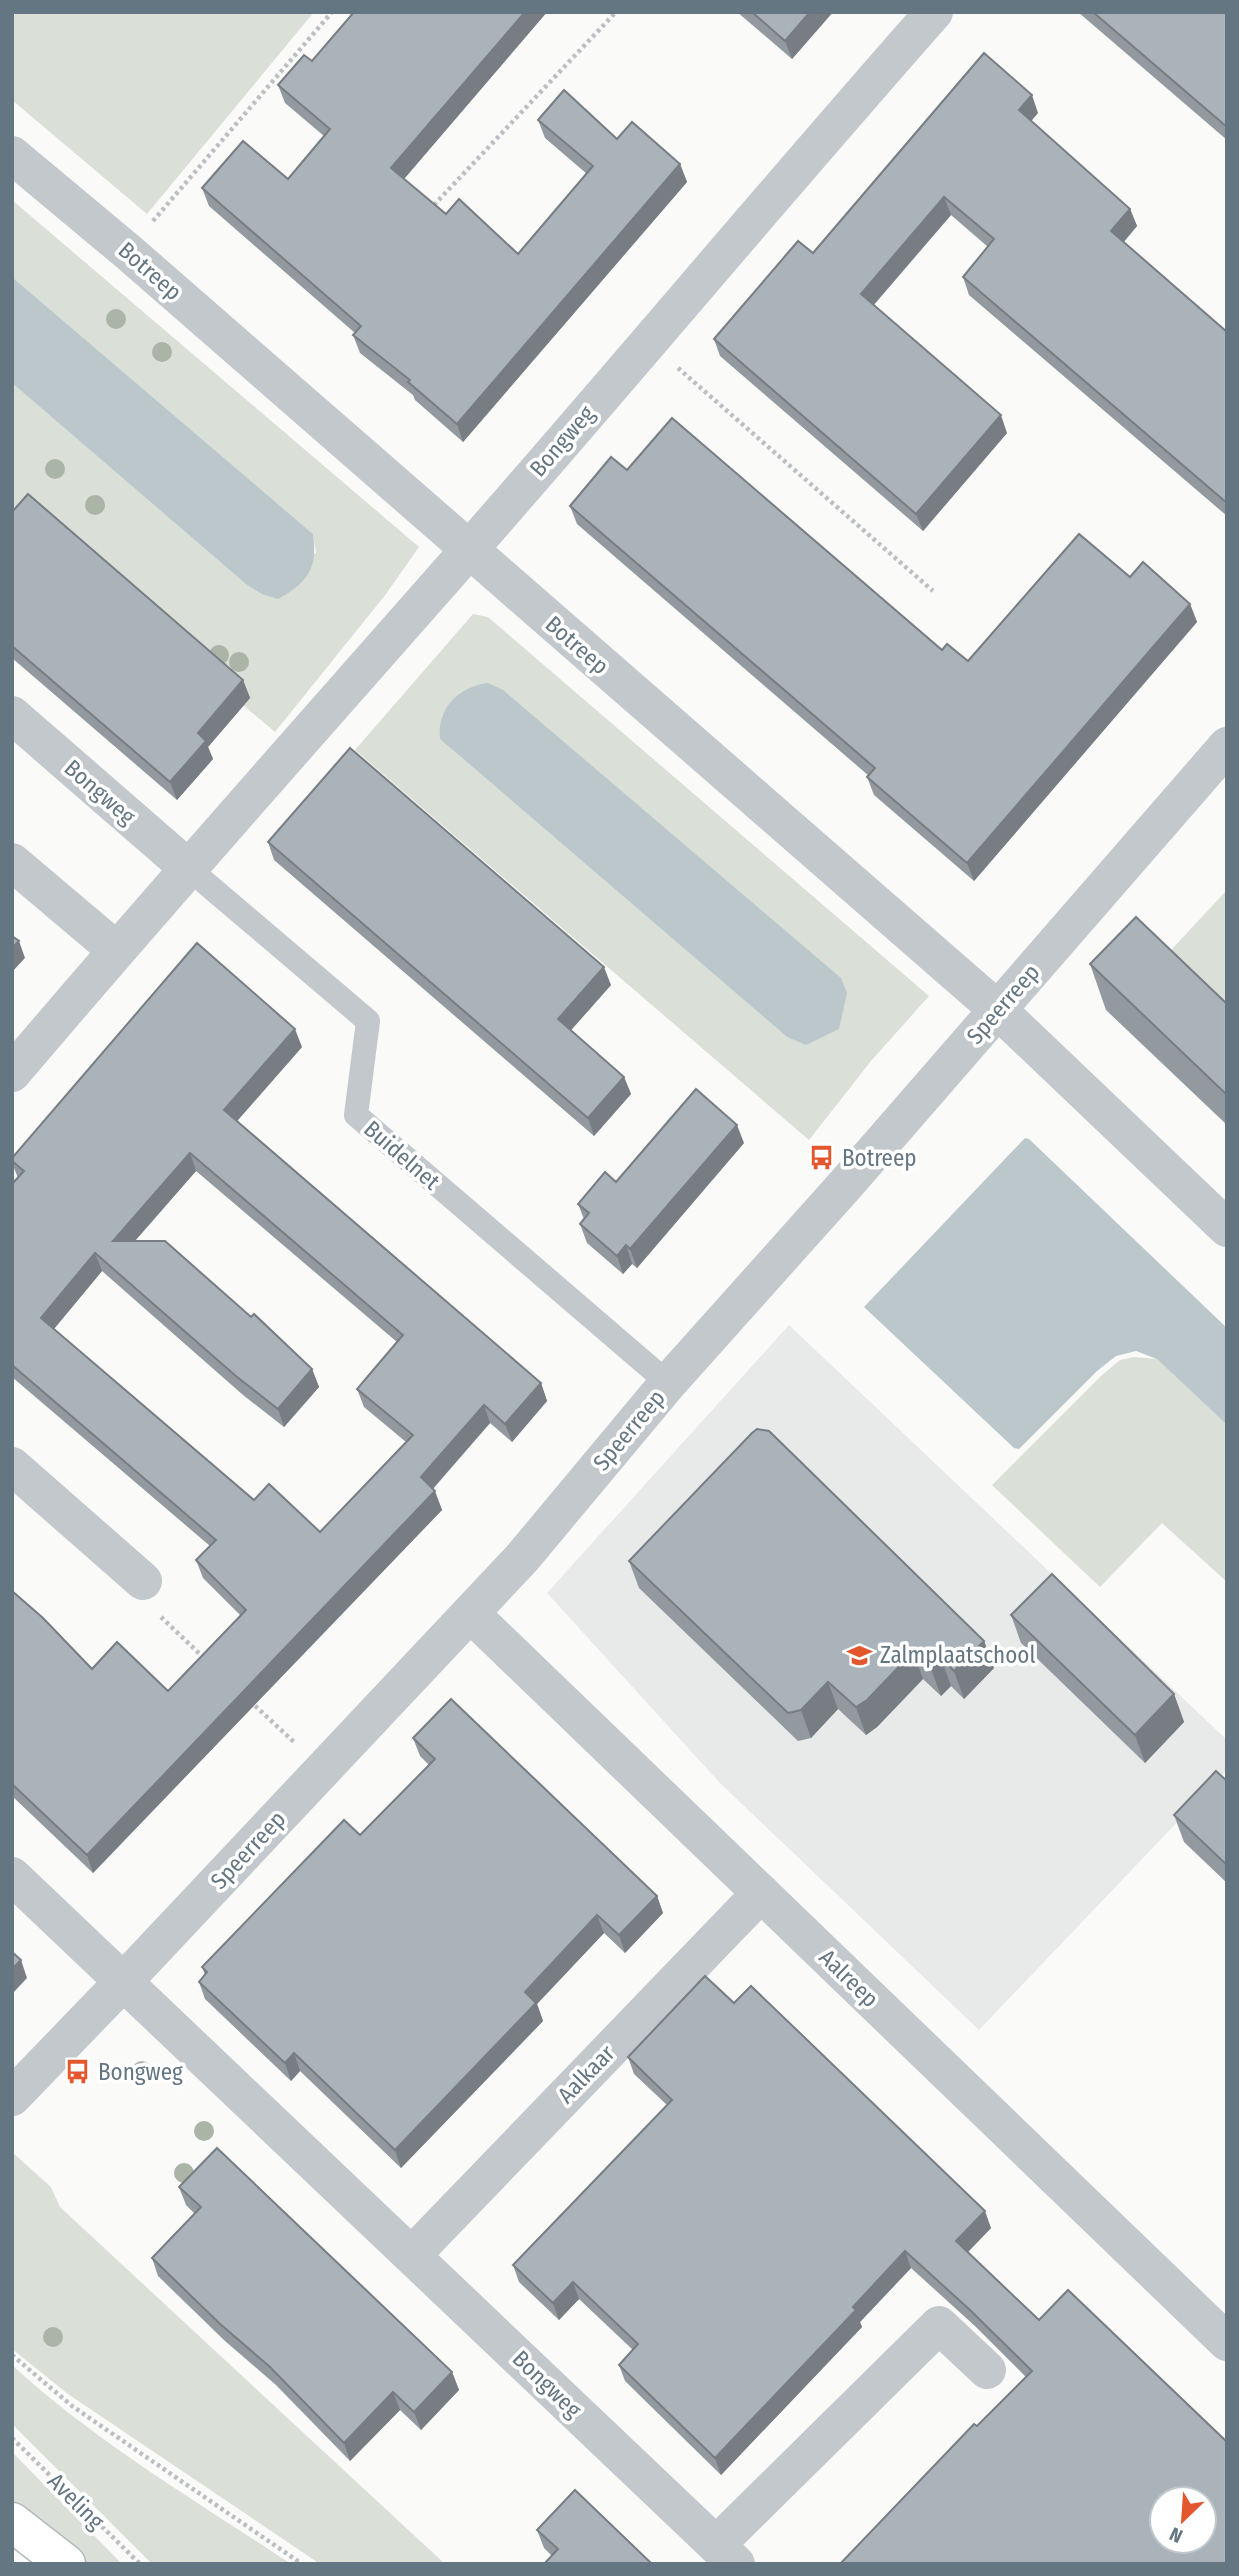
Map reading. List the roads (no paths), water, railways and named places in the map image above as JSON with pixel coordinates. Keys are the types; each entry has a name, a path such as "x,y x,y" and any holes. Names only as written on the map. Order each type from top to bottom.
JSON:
{"main road":[{"path":"12,2522 66,2564"}],"street":[{"name":"Bongweg","path":"12,1073 116,950 468,551 798,166 934,12"},
{"name":"Botreep","path":"12,155 127,251 468,551 998,1010 1227,1228"},
{"name":"Bongweg","path":"12,715 188,868"},
{"name":"Speerreep","path":"12,2097 522,1558 668,1383 1227,746"},
{"path":"12,862 116,950"},
{"path":"12,1466 143,1581"},
{"name":"Aalreep","path":"471,1614 1227,2342"},
{"name":"Bongweg","path":"12,1876 726,2554 939,2325 988,2370"},
{"name":"Aalkaar","path":"412,2255 761,1893"}],"lane":[{"name":"Buidelnet","path":"188,868 368,1021 356,1115 668,1383"}],"place":[{"name":"Botreep","path":"822,1158"},
{"name":"Zalmplaatschool","path":"860,1655"},
{"name":"Bongweg","path":"78,2072"}]}
